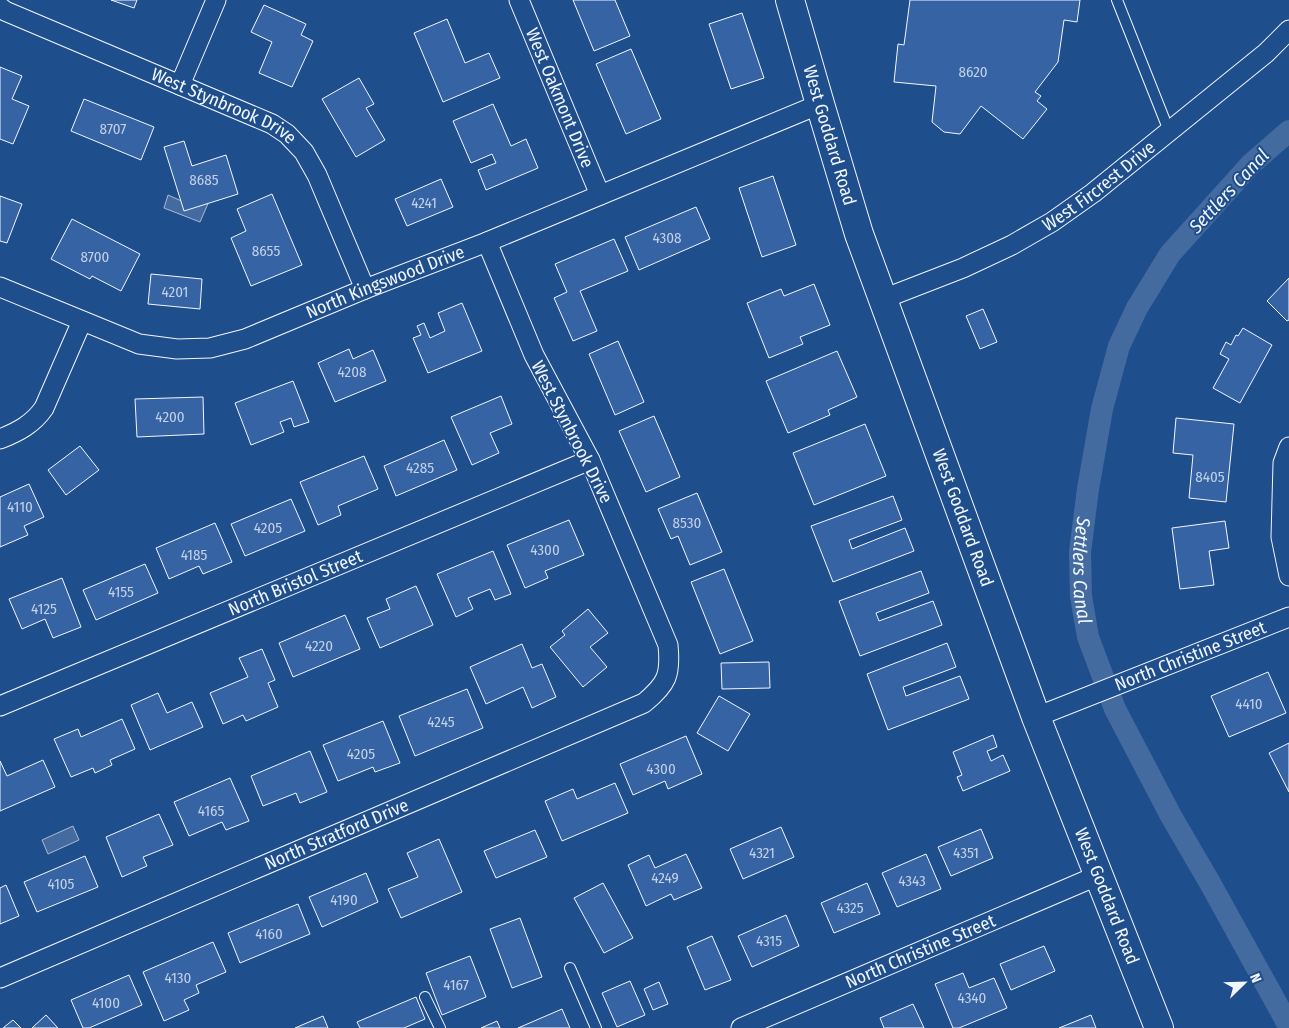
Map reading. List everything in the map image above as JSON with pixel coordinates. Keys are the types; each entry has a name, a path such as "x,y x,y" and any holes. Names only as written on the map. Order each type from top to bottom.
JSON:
{"street":[{"path":"180,85 216,0"},
{"name":"West Oakmont Drive","path":"520,0 600,195"},
{"name":"West Goddard Road","path":"790,0 858,234 1036,717 1159,1028"},
{"name":"West Stynbrook Drive","path":"0,8 272,124 287,134 304,152 317,175 365,289"},
{"name":"West Fircrest Drive","path":"882,299 963,268 1012,245 1052,222 1093,193 1266,53 1289,30"},
{"name":"North Kingswood Drive","path":"0,287 139,344 177,350 210,348 245,339 365,289 487,242 820,104"},
{"name":"West Stynbrook Drive","path":"487,242 534,355 590,460 668,645 670,664 665,680"},
{"path":"0,439 17,432 38,417 44,408 82,322"},
{"path":"1289,447 1283,463 1281,537 1289,576"},
{"name":"North Bristol Street","path":"1,703 590,460"},
{"name":"North Christine Street","path":"1036,717 1289,618"},
{"name":"North Stratford Drive","path":"0,978 644,703 656,694 665,680"},
{"name":"North Christine Street","path":"741,1028 1099,875"}],"lane":[{"path":"1117,0 1169,131"},
{"path":"570,968 596,1028"},
{"path":"425,997 440,1028"}],"water":[{"path":"168,195 186,203 210,199 200,222 164,208"},
{"path":"73,826 79,840 48,854 42,840"}],"building":[{"path":"111,0 137,0 134,8"},
{"path":"573,0 615,0 630,36 594,51"},
{"path":"910,0 1080,0 1077,22 1064,20 1058,62 1035,92 1041,96 1037,101 1047,109 1023,139 981,106 960,134 944,132 932,122 936,86 894,82 898,44 904,45"},
{"path":"264,5 306,24 301,35 313,41 292,87 259,73 272,42 251,32"},
{"path":"742,13 764,78 731,89 709,24"},
{"path":"447,19 465,63 489,53 500,78 443,102 414,33"},
{"path":"631,49 661,119 626,134 596,64"},
{"path":"0,67 22,76 12,99 29,106 13,144 0,139"},
{"path":"359,78 374,104 366,108 385,140 356,157 322,99"},
{"path":"84,99 154,127 141,160 71,131"},
{"path":"493,104 511,146 526,139 538,168 486,190 478,170 496,163 492,154 471,163 453,121"},
{"path":"184,141 192,166 226,155 238,194 184,211 164,147"},
{"path":"773,176 796,245 762,257 739,188"},
{"path":"441,179 453,207 407,226 395,199"},
{"path":"272,194 302,265 251,286 231,238 246,231 237,209"},
{"path":"0,196 22,204 7,243 0,241"},
{"path":"696,207 710,239 639,270 625,237"},
{"path":"72,219 140,254 121,291 92,276 90,279 51,259"},
{"path":"614,239 628,271 580,291 597,331 573,341 554,298 567,292 555,264"},
{"path":"151,274 202,279 200,309 148,304"},
{"path":"1289,278 1289,320 1287,321 1267,301"},
{"path":"814,284 830,325 800,337 803,344 769,358 747,303 781,289 784,296"},
{"path":"462,303 482,351 428,373 413,338 421,335 417,326 424,323 430,338 445,331 438,313"},
{"path":"983,309 997,342 980,349 966,316"},
{"path":"1243,328 1272,345 1240,403 1213,388 1229,359 1220,354 1226,342 1231,345 1236,335 1238,336"},
{"path":"618,341 644,402 615,415 589,354"},
{"path":"349,349 353,359 373,350 386,381 335,402 318,363"},
{"path":"837,351 857,397 828,410 830,415 788,433 766,381"},
{"path":"293,381 309,422 294,427 291,418 280,422 284,432 251,445 235,403"},
{"path":"501,396 512,424 490,433 499,453 472,465 451,417"},
{"path":"203,397 204,434 137,437 135,399"},
{"path":"654,416 680,477 646,492 619,431"},
{"path":"1176,418 1234,424 1226,502 1189,498 1193,455 1173,453"},
{"path":"865,424 886,476 814,505 793,453"},
{"path":"444,440 457,470 396,496 384,466"},
{"path":"80,446 99,470 66,495 48,470"},
{"path":"364,456 378,489 338,506 341,515 318,525 300,482"},
{"path":"29,484 44,517 24,526 28,535 0,547 0,497"},
{"path":"697,493 722,552 690,565 678,536 671,539 658,509"},
{"path":"893,496 902,520 849,540 852,549 905,528 914,551 833,582 811,526"},
{"path":"291,499 305,531 245,556 231,524"},
{"path":"569,520 584,555 545,571 548,578 525,588 507,545"},
{"path":"1225,521 1229,548 1209,551 1214,585 1180,589 1172,528"},
{"path":"215,523 232,562 203,574 199,566 169,579 156,548"},
{"path":"493,551 511,594 495,600 490,589 468,598 473,609 456,617 437,574"},
{"path":"145,564 158,593 96,620 83,590"},
{"path":"724,569 753,641 720,654 691,582"},
{"path":"921,571 929,593 876,613 879,621 933,601 942,625 860,656 839,601"},
{"path":"62,578 81,627 53,638 45,619 22,629 9,599"},
{"path":"416,586 433,625 380,648 367,618 390,609 386,599"},
{"path":"588,609 608,633 590,647 607,667 583,687 550,647 565,635 562,631"},
{"path":"345,615 360,649 293,677 279,643"},
{"path":"947,643 956,667 903,687 906,696 960,676 969,699 888,730 867,674"},
{"path":"522,644 532,668 542,664 556,697 532,708 523,687 486,704 470,667"},
{"path":"262,649 275,680 268,683 278,707 246,721 243,715 223,724 210,693 248,677 239,658"},
{"path":"769,662 770,688 722,689 721,663"},
{"path":"1268,672 1286,713 1229,737 1211,696"},
{"path":"467,689 483,728 415,756 399,716"},
{"path":"158,693 167,713 192,702 203,727 150,750 131,705"},
{"path":"719,696 750,714 728,751 697,733"},
{"path":"122,719 135,749 110,760 112,765 95,773 93,768 71,777 54,739 78,729 81,737"},
{"path":"383,721 400,763 375,772 373,767 338,781 323,745"},
{"path":"993,735 997,747 987,751 991,761 1003,755 1010,771 963,791 957,777 962,775 953,752"},
{"path":"686,736 702,774 668,789 665,781 633,795 620,764"},
{"path":"1289,743 1289,792 1269,753"},
{"path":"310,751 327,792 300,803 296,793 263,806 251,776"},
{"path":"43,760 55,787 0,811 0,761 7,776"},
{"path":"230,778 249,821 226,830 222,822 189,836 174,802"},
{"path":"615,783 628,813 562,841 545,801 573,789 577,799"},
{"path":"159,814 173,845 143,857 147,866 122,877 106,837"},
{"path":"781,827 794,857 743,879 730,849"},
{"path":"981,829 993,858 951,876 938,847"},
{"path":"535,830 547,857 496,878 484,851"},
{"path":"439,839 462,892 401,918 388,889 418,877 407,853"},
{"path":"686,854 702,888 674,900 671,894 646,906 628,865 649,855 655,868"},
{"path":"926,854 941,889 897,907 882,873"},
{"path":"85,856 98,887 37,912 24,882"},
{"path":"366,873 378,902 322,927 309,897"},
{"path":"603,883 633,938 604,953 574,898"},
{"path":"867,883 880,914 834,933 821,903"},
{"path":"6,885 19,916 0,924 0,888"},
{"path":"298,904 310,934 240,963 228,933"},
{"path":"786,915 799,946 752,967 738,936"},
{"path":"520,918 542,977 512,988 490,929"},
{"path":"712,936 731,980 705,990 687,947"},
{"path":"213,942 226,972 196,985 199,993 184,1000 189,1010 164,1021 143,972"},
{"path":"1044,946 1055,971 1011,990 1000,964"},
{"path":"470,956 486,997 442,1015 426,973"},
{"path":"963,973 969,988 994,978 1007,1008 959,1028 953,1028 935,984"},
{"path":"129,975 142,1005 89,1028 83,1028 71,1000"},
{"path":"630,981 645,1015 617,1027 602,993"},
{"path":"659,982 668,1004 653,1010 644,989"},
{"path":"416,997 425,1019 404,1028 360,1028 357,1022"},
{"path":"913,1004 924,1028 884,1028 880,1018"},
{"path":"562,1009 570,1028 518,1028"},
{"path":"46,1015 58,1028 32,1028"},
{"path":"1091,1015 1096,1028 1059,1028"},
{"path":"323,1016 328,1028 295,1028"},
{"path":"13,1020 21,1028 3,1028"},
{"path":"497,1021 500,1028 481,1028"}],"waterway":[{"name":"Settlers Canal","path":"1289,131 1251,164 1170,254 1137,308 1119,346 1102,409 1088,489 1080,552 1081,596 1088,637 1115,709 1171,816 1289,1026"}]}
